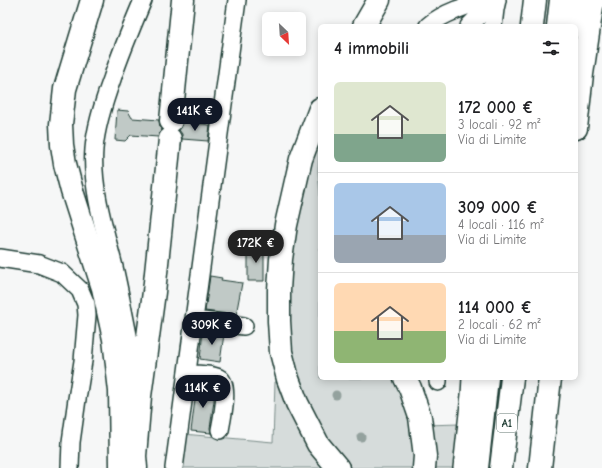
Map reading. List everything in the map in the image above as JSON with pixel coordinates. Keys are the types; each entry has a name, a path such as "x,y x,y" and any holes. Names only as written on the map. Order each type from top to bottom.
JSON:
{"highway":[{"path":"92,0 65,89 61,124 62,145 72,192 103,288 114,339 120,391 121,468"},
{"path":"136,468 135,456 140,396 154,292 183,0"},
{"path":"365,24 379,0"},
{"path":"532,24 535,0"},
{"path":"558,24 561,0"},
{"path":"573,24 576,0"},
{"path":"578,111 593,0"},
{"path":"318,114 301,159 286,225 279,290 279,321 281,352 296,403 318,444 338,468"},
{"path":"406,380 420,417 425,456 424,468"},
{"name":"A1","path":"477,468 487,380"},
{"name":"A1","path":"501,468 512,380"},
{"path":"540,468 550,380"}],"street":[{"path":"140,396 98,200 94,169 94,149 103,104 122,51 143,0"},
{"path":"174,468 237,0"},
{"path":"430,24 453,5 469,5 477,0"},
{"path":"453,5 471,24 496,0"},
{"path":"493,24 496,0"},
{"path":"0,258 39,264 62,273 80,290 86,304 87,316 84,361 71,442 70,468"},
{"path":"194,320 244,326"},
{"path":"187,374 214,376 221,379 225,390 220,430"},
{"path":"462,468 471,380"}],"shaded area":[{"path":"318,143 318,380 395,380 403,399 410,422 414,457 413,468 179,468 183,434 273,442 275,382 280,381 303,401 290,352 286,290 306,164"},
{"path":"459,424 455,468 429,468 426,425"}],"building":[{"path":"117,110 128,111 132,118 159,120 162,130 158,137 131,135 125,141 115,140"},
{"path":"183,122 210,125 208,141 182,139 182,134 179,130"},
{"path":"248,246 264,246 264,281 248,281"},
{"path":"210,276 222,278 221,280 242,283 236,315 205,311"},
{"path":"203,331 224,334 220,362 200,359"},
{"path":"197,384 213,386 214,389 214,401 210,428 211,433 191,431"}]}
